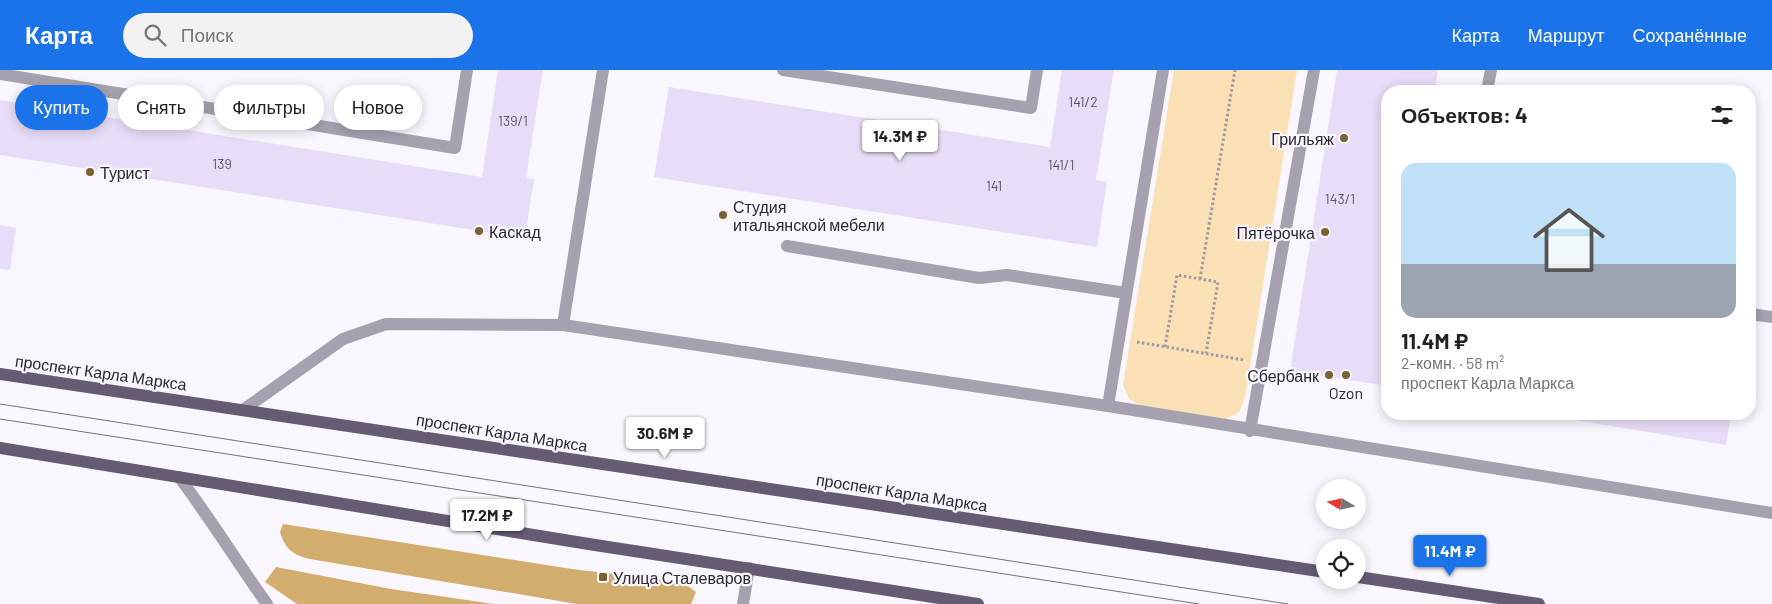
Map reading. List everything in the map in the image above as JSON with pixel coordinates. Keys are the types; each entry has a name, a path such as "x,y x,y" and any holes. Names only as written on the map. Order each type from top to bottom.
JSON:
{"main road":[{"name":"проспект Карла Маркса","path":"0,374 1316,571"},
{"path":"0,448 978,604"},
{"path":"1366,578 1539,604"}],"lane":[{"path":"0,74 455,148 467,70"},
{"path":"563,325 603,70"},
{"path":"783,70 1031,108 1037,70"},
{"path":"1108,406 1163,70"},
{"path":"1250,431 1314,70"},
{"path":"1488,85 1490,70"},
{"path":"786,246 979,278 1007,275 1126,293"},
{"path":"1756,315 1772,317"},
{"path":"243,410 343,339 386,324 563,325 1108,406 1250,431 1772,513"},
{"path":"179,477 205,511 230,552 267,604"},
{"path":"743,604 749,568"}],"path":[{"path":"1200,279 1235,70"},
{"path":"1165,346 1177,275 1218,282 1206,353"},
{"path":"1119,339 1262,363"}],"shaded area":[{"path":"1174,70 1297,70 1245,398 1239,412 1226,419 1142,406 1129,399 1123,385"},
{"path":"283,524 572,569 682,582 696,592 691,604 577,604 310,559 294,553 287,547 280,532"},
{"path":"276,567 391,589 494,604 297,604 265,582"}],"building":[{"path":"498,70 543,70 526,178 534,179 525,238 0,155 0,100 15,102 15,130 108,130 108,117 118,119 118,130 188,130 482,177"},
{"path":"1062,70 1114,70 1096,180 1107,182 1097,247 654,177 669,87 1050,147"},
{"path":"1337,70 1438,70 1436,85 1381,85 1381,385 1290,371"},
{"path":"0,225 16,228 10,270 0,269"},
{"path":"1574,420 1730,420 1726,445"}],"tram line":[{"path":"0,404 1288,604"},
{"path":"0,419 1199,604"}],"place":[{"name":"Грильяж","path":"1344,138"},
{"name":"Турист","path":"90,172"},
{"name":"Студия итальянской мебели","path":"723,215"},
{"name":"Каскад","path":"479,231"},
{"name":"Пятёрочка","path":"1325,232"},
{"name":"Сбербанк","path":"1329,375"},
{"name":"Ozon","path":"1346,375"},
{"name":"Улица Сталеваров","path":"603,577"}]}
